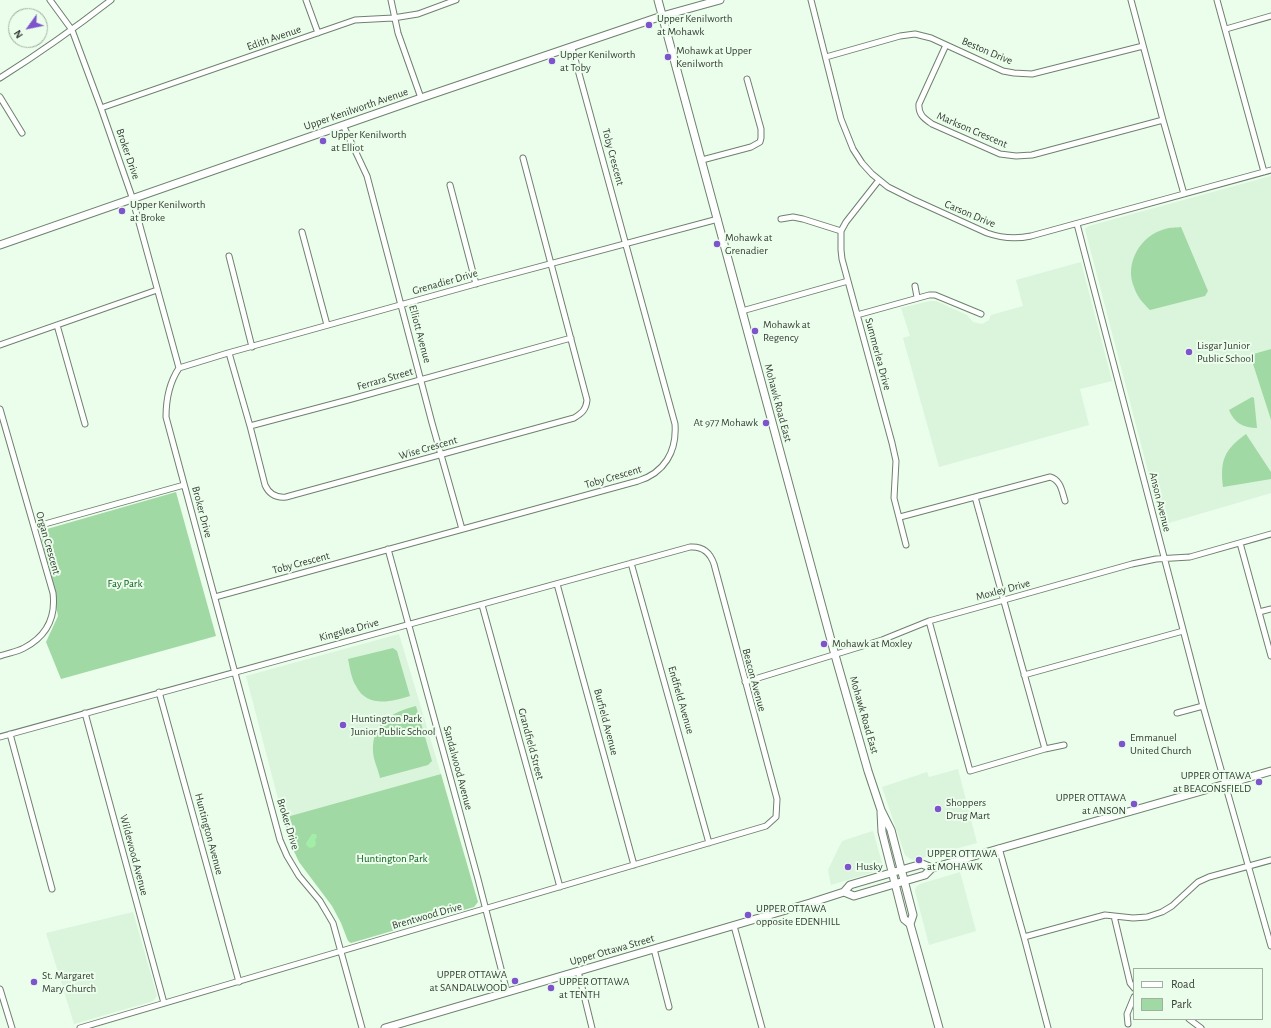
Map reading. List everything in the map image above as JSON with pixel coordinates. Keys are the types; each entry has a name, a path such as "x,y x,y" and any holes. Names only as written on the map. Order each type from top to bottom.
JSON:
{"main road":[{"name":"Mohawk Road East","path":"658,0 835,655 868,771 881,810 891,830 913,915 910,924 938,1028"},
{"name":"Upper Kenilworth Avenue","path":"0,245 421,98 572,48 662,16 720,0"},
{"name":"Upper Ottawa Street","path":"844,892 854,896 904,882 925,875 932,868 1271,771"},
{"name":"Mohawk Road East","path":"881,810 882,832 892,873 904,919 910,924"},
{"name":"Upper Ottawa Street","path":"385,1028 734,926 844,892 850,885 901,870 922,864 932,868"}],"street":[{"name":"Broker Drive","path":"50,0 72,30 101,108 132,199 179,368 170,386 166,401 166,417 284,851 299,876 314,893 328,914 334,928 362,1028"},
{"path":"0,78 72,30 110,0"},
{"path":"306,0 318,33"},
{"path":"391,0 394,18 421,98"},
{"name":"Edith Avenue","path":"101,108 355,20 394,18 418,14 456,0"},
{"name":"Carson Drive","path":"811,0 846,135 862,163 888,187 977,229 998,236 1026,237 1271,170"},
{"path":"1131,0 1162,120 1184,194"},
{"path":"1217,0 1264,172"},
{"path":"1226,29 1271,16"},
{"name":"Beston Drive","path":"826,57 908,35 924,36 1003,71 1023,74 1040,72 1143,46"},
{"name":"Markson Crescent","path":"946,45 919,104 920,114 925,120 932,124 1000,154 1016,156 1032,155 1162,120"},
{"name":"Toby Crescent","path":"215,597 645,479 652,476 665,463 670,455 676,436 675,424 572,48"},
{"path":"702,160 751,147 760,142 761,129 747,79"},
{"path":"0,97 22,133"},
{"name":"Elliott Avenue","path":"343,125 367,176 462,529"},
{"name":"Wise Crescent","path":"229,353 265,485 269,492 277,497 286,497 441,455 574,418 582,413 586,407 587,400 523,158"},
{"path":"781,219 793,217 803,219 841,231 846,222 879,180"},
{"path":"450,185 476,284"},
{"name":"Grenadier Drive","path":"179,368 402,304 718,219"},
{"name":"Anson Avenue","path":"1076,224 1203,706 1271,946"},
{"name":"Summerlea Drive","path":"841,231 841,250 848,281 896,461 894,498 906,545"},
{"path":"302,232 327,325"},
{"path":"229,256 252,347"},
{"path":"742,311 848,281"},
{"path":"915,286 917,297"},
{"path":"0,345 157,290"},
{"path":"857,315 927,295 935,295 981,314"},
{"path":"57,325 85,424"},
{"name":"Ferrara Street","path":"250,426 571,338"},
{"name":"Organ Crescent","path":"0,409 53,593 54,605 50,622 38,640 24,649 0,656"},
{"path":"900,517 1040,478 1050,477 1055,478 1059,483 1065,501"},
{"path":"34,527 184,485"},
{"path":"975,497 1045,749"},
{"name":"Moxley Drive","path":"744,682 882,640 929,621 1132,564 1190,557 1271,534"},
{"path":"1240,543 1271,656"},
{"name":"Kingslea Drive","path":"0,737 690,547 697,547 704,550"},
{"name":"Sandalwood Avenue","path":"388,549 486,909 507,992"},
{"name":"Beacon Avenue","path":"704,550 710,555 714,564 744,682 777,799 776,817"},
{"name":"Endfield Avenue","path":"631,563 709,843"},
{"name":"Burfield Avenue","path":"558,584 634,865"},
{"name":"Grandfield Street","path":"482,605 560,887"},
{"path":"1259,612 1271,609"},
{"path":"929,621 970,771 1045,749 1064,745"},
{"path":"1024,675 1183,631"},
{"name":"Huntington Avenue","path":"159,692 239,982"},
{"path":"1177,713 1203,706"},
{"name":"Wildewood Avenue","path":"85,713 164,1003"},
{"path":"10,734 52,889"},
{"name":"Brentwood Drive","path":"80,1028 766,826 776,817"},
{"path":"999,848 1048,1028"},
{"path":"1024,936 1105,915 1133,918 1147,917 1162,912 1172,906 1198,882 1209,876 1271,860"},
{"path":"1114,916 1130,983 1133,987"},
{"path":"734,926 762,1028"},
{"path":"654,949 669,1007"},
{"path":"578,971 592,1028"},
{"path":"0,989 12,1028"},
{"path":"1128,1024 1127,1014 1133,999"},
{"path":"1190,1020 1201,1028"}],"shaded area":[{"name":"Lisgar Junior Public School","path":"1271,176 1271,349 1250,356 1271,420 1271,493 1162,525 1085,229 1089,226"},
{"path":"1081,262 1112,381 1080,389 1089,425 939,467 903,338 910,336 901,308 936,301 967,315 973,322 982,324 989,320 991,315 1023,306 1016,280"},
{"name":"Huntington Park Junior Public School","path":"399,634 441,774 283,818 246,676"},
{"path":"958,769 977,843 914,860 910,859 905,855 882,787 927,772 929,777"},
{"path":"873,831 882,863 879,869 874,872 831,885 828,870 842,841"},
{"path":"312,834 316,834 316,844 314,847 310,848 306,843"},
{"path":"960,872 976,931 929,945 915,891 916,887 920,884"},
{"path":"133,912 157,996 153,1001 74,1024 46,933"}],"green space":[{"path":"1181,227 1208,291 1205,296 1150,310 1135,291 1131,278 1133,260 1142,244 1156,232 1167,228"},
{"path":"1271,349 1271,420 1250,355"},
{"path":"1252,397 1254,398 1257,428 1240,424 1231,415 1229,410"},
{"path":"1246,434 1271,472 1271,479 1223,487 1222,470 1225,456 1233,445"},
{"name":"Fay Park","path":"176,492 216,636 61,679 46,642 58,616 40,531"},
{"path":"393,648 397,651 410,696 380,702 366,698 354,683 348,659"},
{"path":"416,706 432,761 428,765 380,778 373,754 376,733 385,720 392,715"},
{"name":"Huntington Park","path":"441,774 478,902 474,907 351,943 348,941 332,906 299,862 292,847 283,818"}],"place":[{"name":"Upper Kenilworth at Mohawk","path":"649,25"},
{"name":"Mohawk at Upper Kenilworth","path":"668,57"},
{"name":"Upper Kenilworth at Toby","path":"552,61"},
{"name":"Upper Kenilworth at Elliot","path":"323,141"},
{"name":"Upper Kenilworth at Broke","path":"122,211"},
{"name":"Mohawk at Grenadier","path":"717,244"},
{"name":"Mohawk at Regency","path":"755,331"},
{"name":"Lisgar Junior Public School","path":"1189,352"},
{"name":"At 977 Mohawk","path":"766,423"},
{"name":"Mohawk at Moxley","path":"824,644"},
{"name":"Huntington Park Junior Public School","path":"343,725"},
{"name":"Emmanuel United Church","path":"1122,744"},
{"name":"UPPER OTTAWA at BEACONSFIELD","path":"1259,782"},
{"name":"UPPER OTTAWA at ANSON","path":"1134,804"},
{"name":"Shoppers Drug Mart","path":"938,809"},
{"name":"UPPER OTTAWA at MOHAWK","path":"919,860"},
{"name":"Husky","path":"848,867"},
{"name":"UPPER OTTAWA opposite EDENHILL","path":"748,915"},
{"name":"UPPER OTTAWA at SANDALWOOD","path":"515,981"},
{"name":"St. Margaret Mary Church","path":"34,982"},
{"name":"UPPER OTTAWA at TENTH","path":"551,988"}]}
